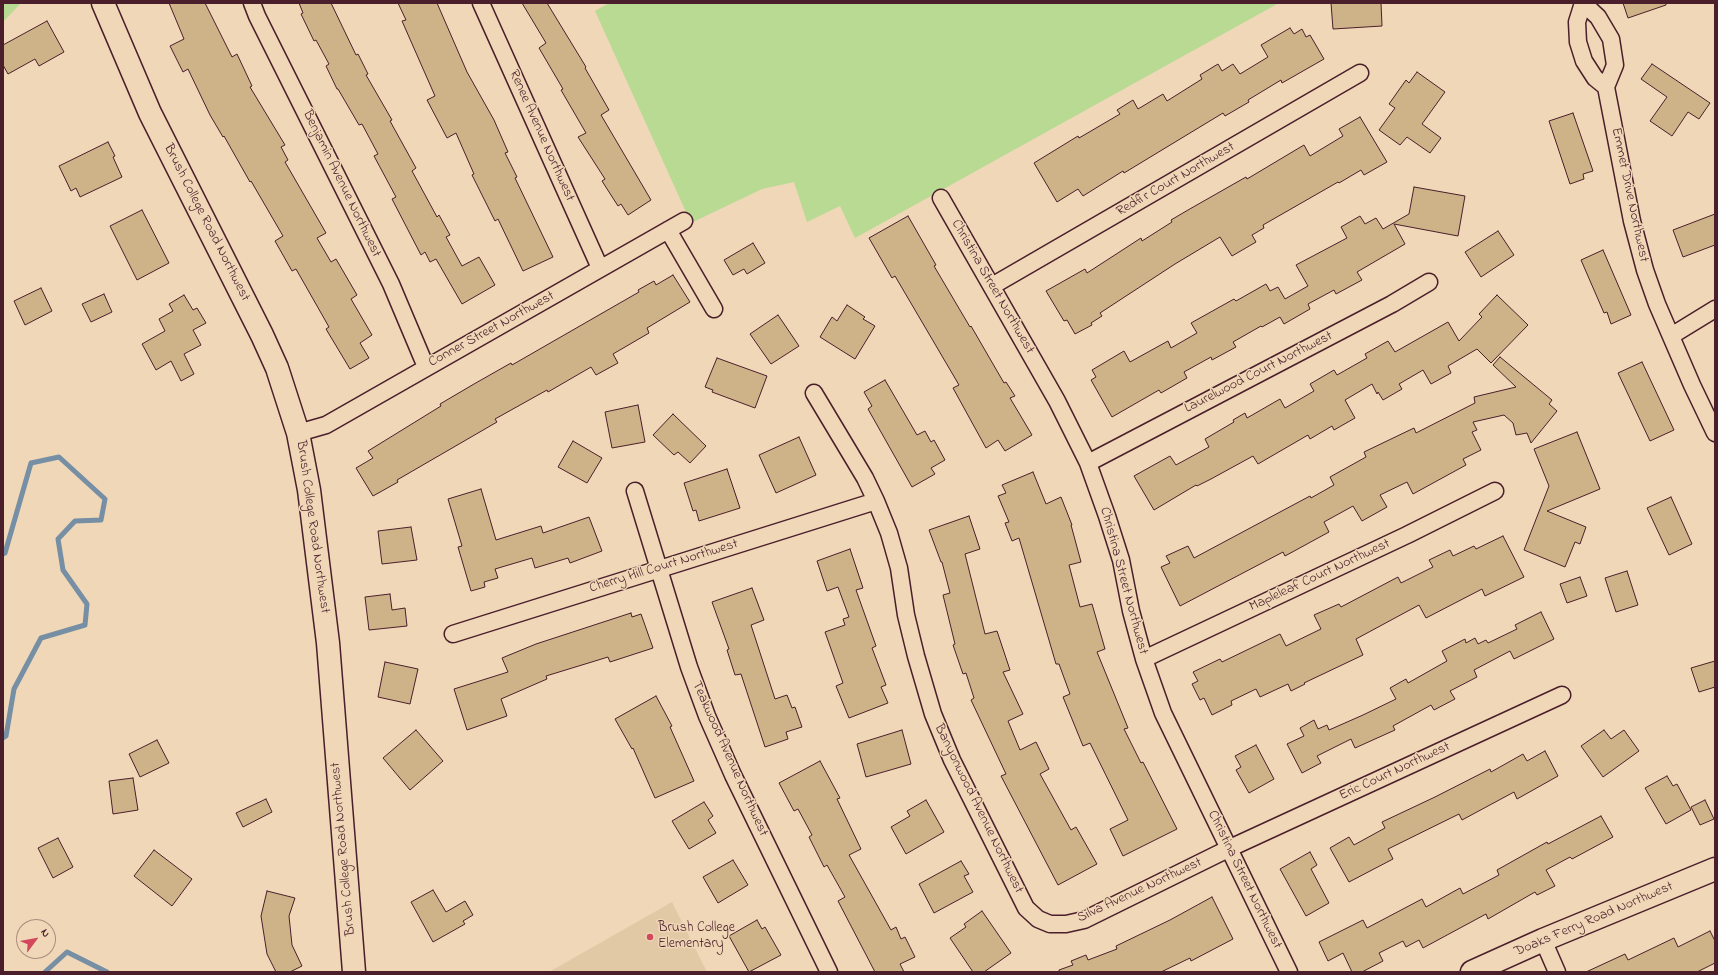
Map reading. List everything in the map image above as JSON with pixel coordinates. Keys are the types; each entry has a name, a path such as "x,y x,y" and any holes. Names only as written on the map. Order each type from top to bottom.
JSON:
{"street":[{"name":"Brush College Road Northwest","path":"103,3 150,113 262,335 277,368 298,434 309,490 328,643 354,972"},
{"name":"Benjamin Avenue Northwest","path":"252,3 391,284 426,367"},
{"name":"Renee Avenue Northwest","path":"481,3 600,268"},
{"path":"1583,3 1598,17 1611,39 1614,65 1606,87 1595,78 1584,61 1578,42 1577,22 1583,3"},
{"name":"Redfir Court Northwest","path":"992,286 1360,73"},
{"name":"Emmet Drive Northwest","path":"1606,87 1632,221 1645,270 1671,336 1715,433"},
{"name":"Christina Street Northwest","path":"941,198 1054,395 1088,462 1121,560 1130,611 1144,659 1163,713 1288,972"},
{"name":"Conner Street Northwest","path":"298,434 326,425 684,221"},
{"path":"668,230 714,309"},
{"name":"Laurelwood Court Northwest","path":"1088,462 1392,304 1429,282"},
{"path":"1671,336 1715,309"},
{"name":"Banyonwood Avenue Northwest","path":"814,393 865,478 889,533 899,568 906,615 916,656 933,714 952,760 1026,908 1038,919 1050,924"},
{"name":"Teakwood Avenue Northwest","path":"635,491 689,667 707,716 733,775 829,972"},
{"name":"Mapleleaf Court Northwest","path":"1144,659 1406,535 1495,491"},
{"name":"Cherry Hill Court Northwest","path":"453,634 876,501"},
{"name":"Eric Court Northwest","path":"1228,849 1562,695"},
{"name":"Silva Avenue Northwest","path":"1050,924 1066,924 1084,920 1228,849"},
{"name":"Doaks Ferry Road Northwest","path":"1472,972 1544,940 1715,869"},
{"path":"1544,940 1557,972"}],"shaded area":[{"name":"Brush College Elementary","path":"672,902 707,972 549,972"}],"green space":[{"path":"3,3 21,3 3,22"},
{"path":"609,3 1279,3 855,238 840,206 807,222 794,182 762,189 691,223 595,11"}],"building":[{"path":"169,3 205,3 232,57 237,54 252,86 250,87 285,145 281,147 288,160 285,162 326,233 317,238 331,262 336,259 357,295 351,299 372,335 360,343 369,358 350,369 326,329 329,327 296,269 292,271 275,241 283,236 210,115 188,69 183,72 170,46 184,39"},
{"path":"299,3 331,3 356,55 358,54 368,74 366,75 392,120 390,121 416,168 412,171 437,217 439,215 450,235 446,237 462,266 479,257 495,285 462,304 436,259 430,262 425,252 421,255 392,199 396,197 374,156 378,154 362,124 359,125 337,89 326,66 329,64 316,40 314,41 301,14 303,13"},
{"path":"398,3 437,3 467,72 494,120 508,152 505,153 517,177 515,178 553,257 523,271 498,219 495,221 472,175 474,174 456,133 447,138 427,100 435,96 402,21 406,20"},
{"path":"522,3 547,3 586,67 585,68 609,110 601,115 651,200 628,215 621,204 618,206 602,181 605,179 578,137 586,133 539,48 546,43"},
{"path":"1331,3 1381,3 1382,26 1333,29"},
{"path":"1623,3 1666,3 1666,5 1628,18"},
{"path":"47,21 64,52 39,66 35,59 8,74 3,65 3,45"},
{"path":"1290,28 1294,34 1302,29 1306,37 1310,35 1324,59 1282,83 1281,80 1248,100 1249,102 1225,116 1223,113 1083,196 1078,189 1057,202 1034,163 1078,136 1079,138 1120,114 1117,110 1133,100 1138,109 1163,94 1167,101 1202,79 1200,75 1218,64 1222,71 1233,64 1240,74 1268,57 1261,45"},
{"path":"1652,64 1710,103 1699,119 1688,112 1672,136 1650,121 1667,97 1641,79"},
{"path":"1417,72 1445,92 1422,124 1441,138 1430,153 1407,137 1400,145 1379,130 1395,108 1389,104 1406,80 1409,83"},
{"path":"1573,113 1593,171 1583,174 1584,179 1570,184 1549,121"},
{"path":"1360,117 1387,162 1364,175 1361,170 1263,225 1264,228 1252,235 1256,242 1232,256 1220,237 1175,264 1100,313 1102,316 1091,323 1092,325 1075,334 1067,320 1064,321 1046,291 1085,269 1087,273 1141,238 1142,241 1172,222 1171,220 1246,177 1247,179 1304,145 1310,156 1343,136 1339,129"},
{"path":"108,142 115,156 113,157 122,177 80,197 76,188 71,191 59,166"},
{"path":"1414,187 1465,196 1458,236 1394,224 1405,244 1357,272 1362,280 1336,294 1334,290 1308,304 1310,309 1284,324 1280,317 1262,327 1261,326 1233,342 1236,347 1212,360 1211,357 1184,372 1187,378 1161,393 1159,390 1112,417 1091,380 1096,377 1092,370 1124,351 1130,362 1168,341 1171,348 1197,333 1191,323 1234,299 1236,301 1266,284 1270,291 1278,287 1285,299 1308,286 1296,265 1347,238 1341,227 1360,216 1365,224 1376,218 1383,229 1409,214"},
{"path":"142,210 169,263 137,280 110,226"},
{"path":"1715,214 1715,245 1683,257 1673,230"},
{"path":"908,216 936,265 934,266 970,327 971,326 1004,383 1006,382 1015,396 1010,398 1032,435 1005,451 998,440 986,448 953,388 959,385 895,276 892,278 869,238"},
{"path":"1498,231 1514,255 1481,277 1465,252"},
{"path":"753,243 765,263 747,274 744,269 733,275 724,260"},
{"path":"1603,250 1631,315 1611,324 1607,312 1604,313 1581,260"},
{"path":"673,275 690,302 647,328 649,333 613,354 618,363 596,375 591,367 548,392 547,390 495,419 497,422 397,480 398,482 373,496 356,468 373,458 368,451 441,406 440,404 474,384 511,363 512,365 639,292 638,290 654,281 656,285"},
{"path":"41,288 52,311 25,325 14,301"},
{"path":"104,294 112,312 91,322 82,304"},
{"path":"184,295 193,310 197,308 206,323 193,330 201,345 184,354 194,374 181,381 171,361 156,370 142,344 165,331 159,319 173,311 169,304"},
{"path":"1497,295 1528,325 1491,363 1477,349 1448,366 1451,373 1431,384 1423,370 1399,384 1402,389 1383,400 1378,392 1377,394 1372,384 1345,400 1355,418 1334,430 1332,426 1310,439 1308,435 1258,464 1253,456 1211,479 1197,486 1196,485 1154,510 1134,476 1170,456 1176,465 1209,447 1205,439 1234,422 1233,420 1245,413 1247,418 1280,399 1285,408 1314,391 1310,384 1334,370 1337,375 1367,358 1365,354 1388,341 1395,352 1448,322 1459,341 1482,317 1479,314"},
{"path":"847,305 865,317 863,319 875,326 855,359 820,337 832,317 837,321"},
{"path":"778,315 799,346 771,364 750,334"},
{"path":"1500,357 1552,400 1549,404 1557,411 1531,443 1527,433 1516,435 1513,423 1504,415 1473,422 1477,430 1472,432 1481,450 1463,459 1466,465 1413,494 1407,482 1380,495 1387,507 1362,521 1353,506 1324,522 1329,532 1285,556 1283,552 1180,606 1161,567 1170,563 1166,556 1188,546 1194,558 1310,496 1311,498 1334,485 1330,477 1366,457 1364,452 1414,428 1416,433 1475,403 1474,397 1516,387 1493,365"},
{"path":"717,358 767,376 755,408 712,392 713,390 705,387"},
{"path":"1642,362 1674,430 1650,441 1618,373"},
{"path":"885,380 917,435 925,431 931,442 934,440 945,460 931,468 935,474 912,487 868,409 872,406 864,392"},
{"path":"638,405 645,442 612,448 605,412"},
{"path":"673,414 706,446 690,463 678,452 674,455 653,435"},
{"path":"1577,432 1600,489 1547,511 1586,527 1580,544 1575,542 1565,567 1524,550 1549,486 1534,449"},
{"path":"799,437 816,475 776,493 759,455"},
{"path":"573,441 602,458 587,483 558,467"},
{"path":"727,469 740,508 699,521 696,510 693,511 684,483"},
{"path":"1033,472 1046,504 1061,497 1072,525 1081,562 1069,565 1080,607 1092,604 1105,649 1097,652 1128,728 1124,729 1141,763 1143,762 1177,829 1123,856 1110,829 1128,820 1090,743 1083,746 1063,697 1070,694 1059,664 1056,664 1019,538 1012,541 1005,523 1009,522 998,496 1006,493 1002,485"},
{"path":"481,489 496,540 541,526 543,533 589,517 602,551 570,563 568,558 535,568 532,558 495,569 498,578 484,582 485,587 471,591 458,547 462,546 448,499"},
{"path":"1671,497 1692,544 1669,555 1647,508"},
{"path":"969,516 980,549 965,554 985,634 997,631 1010,670 1003,672 1023,714 1008,721 1020,750 1036,742 1049,769 1040,774 1071,830 1076,827 1097,864 1058,885 1001,776 1006,774 971,700 974,698 966,673 963,674 953,645 955,644 943,595 950,593 942,562 929,530"},
{"path":"411,527 417,560 382,564 378,531"},
{"path":"1503,536 1524,577 1485,596 1482,589 1426,618 1419,605 1356,639 1363,655 1304,683 1305,684 1291,691 1288,684 1260,697 1256,689 1231,701 1232,705 1212,715 1204,698 1200,700 1192,684 1198,681 1193,672 1220,659 1222,662 1280,634 1286,646 1321,629 1314,615 1339,604 1341,607 1398,577 1401,583 1433,567 1429,560 1450,550 1453,556 1474,546 1476,549"},
{"path":"850,549 863,588 856,590 876,646 872,648 886,685 881,687 888,703 849,718 836,686 843,683 825,632 845,625 843,619 849,617 838,587 827,591 817,561"},
{"path":"1627,571 1638,605 1616,612 1605,578"},
{"path":"1580,577 1587,596 1567,603 1560,584"},
{"path":"752,588 764,620 751,625 775,699 787,695 792,708 795,707 802,727 786,732 788,739 765,747 741,674 735,675 727,650 729,649 712,602"},
{"path":"390,594 392,610 405,608 407,626 369,630 365,597"},
{"path":"1541,612 1554,639 1514,659 1510,651 1474,670 1477,677 1450,691 1455,699 1434,710 1431,705 1393,726 1395,730 1355,748 1351,739 1317,756 1321,763 1302,773 1287,744 1304,736 1300,728 1314,720 1318,729 1327,725 1329,730 1363,715 1396,699 1390,688 1406,679 1408,683 1447,661 1442,651 1465,639 1466,643 1475,638 1478,644 1486,640 1488,643 1517,629 1515,625"},
{"path":"631,613 632,617 641,614 653,648 610,662 608,657 546,676 547,679 501,699 507,716 467,730 454,689 508,672 502,658 536,644"},
{"path":"1715,661 1715,687 1699,692 1691,668"},
{"path":"385,662 418,669 410,704 378,697"},
{"path":"656,696 672,726 670,727 694,781 655,798 633,748 632,749 615,719"},
{"path":"416,730 443,761 410,790 383,758"},
{"path":"902,730 911,764 866,777 857,744"},
{"path":"1604,730 1611,739 1624,730 1639,751 1603,777 1581,746"},
{"path":"157,740 169,763 140,777 129,754"},
{"path":"1256,745 1274,779 1249,793 1236,770 1241,767 1235,756"},
{"path":"1545,751 1558,776 1517,799 1514,792 1462,820 1459,814 1388,849 1393,859 1349,882 1330,848 1349,837 1354,845 1385,828 1382,822 1490,769 1491,772 1523,754 1527,761"},
{"path":"820,761 840,798 837,799 861,849 849,855 891,930 896,927 901,939 905,937 915,957 900,964 904,972 875,972 838,901 845,897 827,865 824,867 809,837 812,835 798,809 794,811 779,783"},
{"path":"1667,776 1673,786 1677,784 1691,810 1666,824 1645,788"},
{"path":"133,778 138,810 113,814 109,781"},
{"path":"266,799 272,812 243,827 236,813"},
{"path":"926,800 944,832 906,854 891,827 910,816 907,811"},
{"path":"1705,800 1714,819 1700,825 1691,807"},
{"path":"704,802 713,816 708,820 716,833 689,849 672,821"},
{"path":"1601,816 1613,837 1572,859 1570,857 1546,870 1555,886 1537,895 1535,892 1488,919 1486,914 1423,948 1419,940 1406,947 1403,941 1379,953 1383,961 1362,972 1352,972 1343,953 1328,961 1319,942 1363,920 1367,928 1422,899 1426,907 1460,888 1463,894 1499,875 1497,870 1547,842 1548,844"},
{"path":"58,838 73,867 53,878 38,848"},
{"path":"154,850 192,879 172,906 134,876"},
{"path":"1310,852 1317,865 1311,869 1329,903 1306,916 1280,869"},
{"path":"733,860 748,885 718,903 703,877"},
{"path":"961,861 969,874 964,876 973,892 934,913 919,884"},
{"path":"433,890 446,912 465,901 473,915 463,921 465,924 433,942 411,902"},
{"path":"267,891 295,898 289,916 292,945 302,966 290,972 276,972 267,954 261,916"},
{"path":"1212,897 1233,939 1191,961 1190,958 1161,972 1059,972 1059,970 1073,965 1071,961 1086,955 1088,960 1117,949 1116,946 1170,920"},
{"path":"982,911 1011,953 984,972 973,972 950,938 966,927 964,924"},
{"path":"757,920 762,929 765,927 781,955 749,972 729,936"},
{"path":"1710,931 1715,941 1715,963 1697,972 1586,972 1625,954 1628,960 1674,938 1678,947"}],"waterway":[{"path":"3,554 5,553 31,463 59,457 105,499 101,520 75,521 58,539 63,570 87,604 85,625 41,638 14,689 6,736 3,738"},
{"path":"45,972 67,952 107,972"}],"place":[{"name":"Brush College Elementary","path":"650,937"}]}
